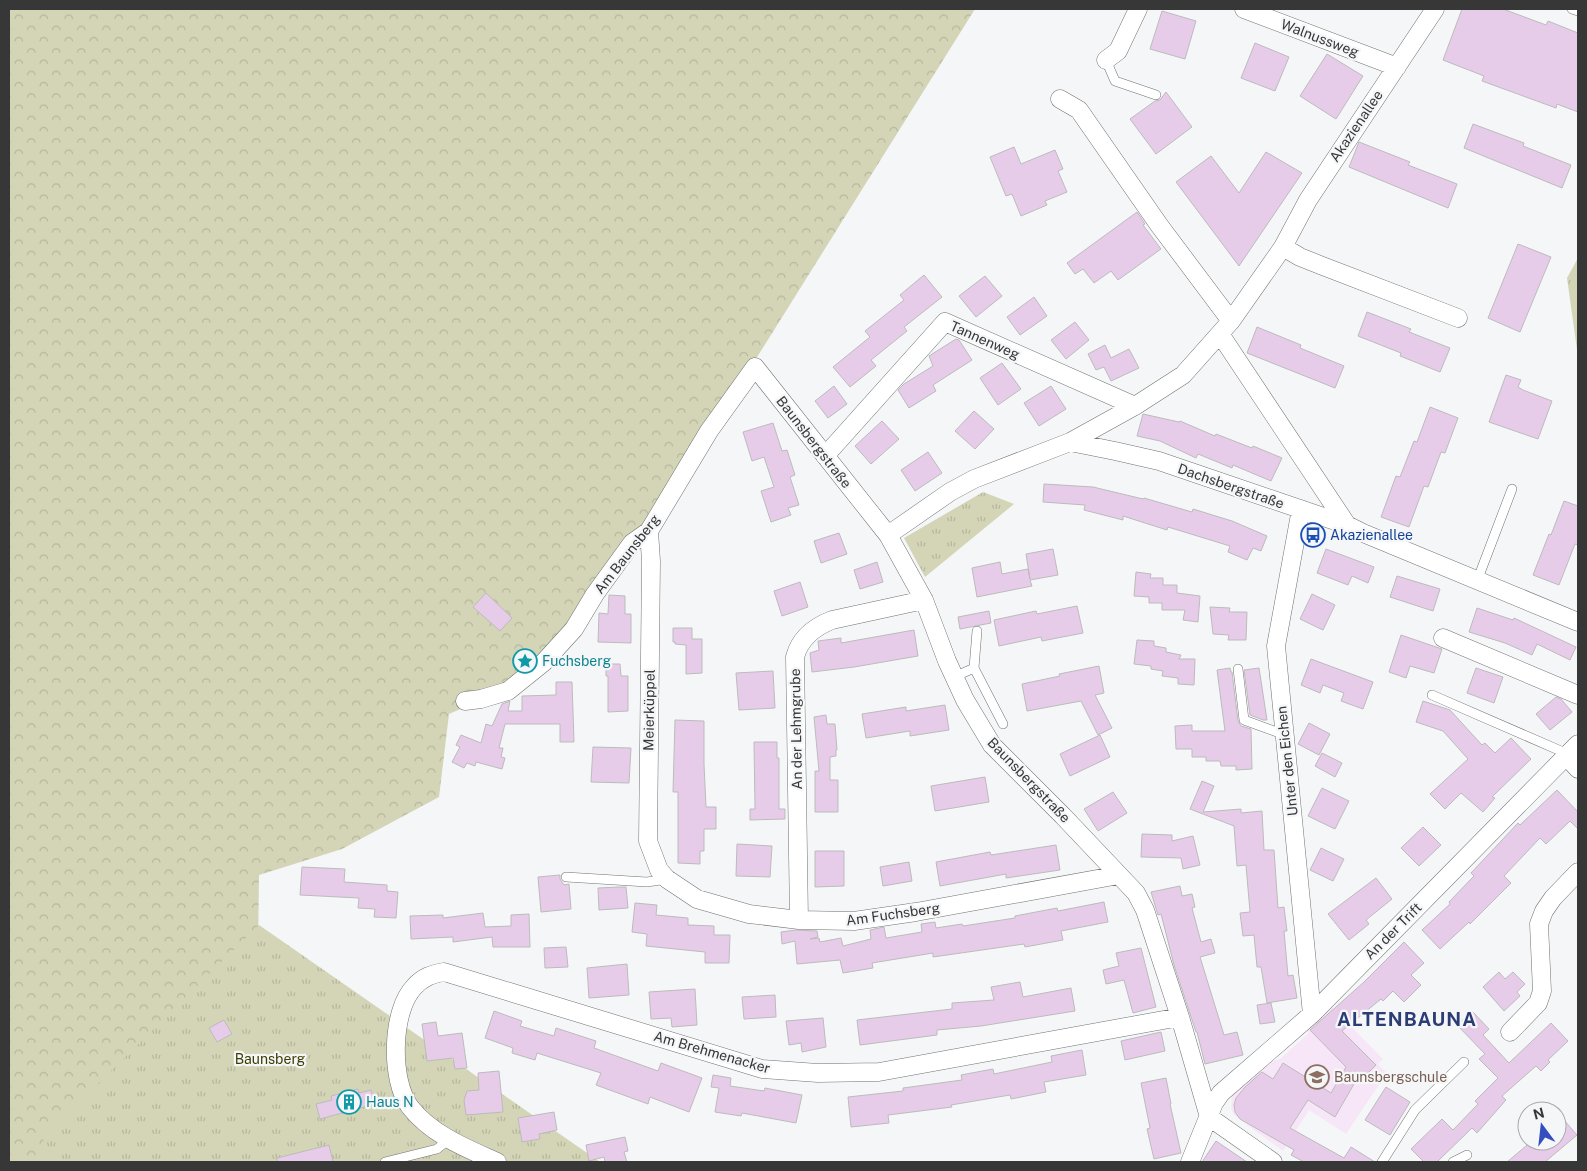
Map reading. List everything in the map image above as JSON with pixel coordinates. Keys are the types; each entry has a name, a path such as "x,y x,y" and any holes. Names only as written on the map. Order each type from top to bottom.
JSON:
{"street":[{"path":"1106,60 1118,52 1138,9"},
{"name":"Walnussweg","path":"1244,9 1397,67"},
{"name":"Akazienallee","path":"1070,442 1135,406 1182,375 1225,327 1284,247 1308,200 1435,9"},
{"path":"1060,99 1079,110 1154,218 1225,327 1347,525"},
{"path":"1284,247 1300,257 1458,318"},
{"name":"Tannenweg","path":"825,456 945,322 1135,406"},
{"name":"Baunsbergstraße","path":"755,367 888,535 924,600 965,700 992,745 1136,893 1146,910 1209,1117"},
{"name":"Am Baunsberg","path":"465,701 481,699 508,691 544,662 574,629 595,594 632,542 649,530 709,431 755,367"},
{"path":"888,535 950,492 974,479 1070,442"},
{"name":"Dachsbergstraße","path":"1070,442 1115,450 1159,461 1347,525 1578,622"},
{"name":"Unter den Eichen","path":"1301,509 1276,646 1312,1014"},
{"name":"Meierküppel","path":"649,530 651,561 648,841 656,863 669,881"},
{"name":"An der Lehmgrube","path":"799,920 795,657 797,648 808,634 818,626 832,620 924,600"},
{"path":"1443,638 1578,695"},
{"path":"1572,750 1578,769"},
{"name":"An der Trift","path":"1209,1117 1214,1103 1221,1092 1312,1014 1572,750"},
{"path":"1510,1032 1538,1003 1542,991 1539,924 1544,911 1553,898 1578,872"},
{"name":"Am Fuchsberg","path":"669,881 697,899 749,914 799,920 854,921 924,911 1119,875"},
{"name":"Am Brehmenacker","path":"448,1140 410,1107 399,1087 395,1061 397,1034 403,1007 413,988 428,975 444,972 762,1069 818,1073 879,1072 1180,1017"},
{"path":"1190,1162 1209,1117 1273,1162"},
{"path":"448,1140 497,1162"}],"lane":[{"path":"1572,9 1578,11"},
{"path":"1106,60 1115,81 1156,95"},
{"path":"1477,581 1512,489"},
{"path":"976,631 974,668 1003,724"},
{"path":"954,677 974,668"},
{"path":"1238,669 1244,720 1285,735"},
{"path":"1432,695 1561,751 1572,750"},
{"path":"566,877 647,882 669,881"},
{"path":"1382,1162 1415,1110 1464,1062"},
{"path":"385,1162 437,1149 448,1140"},
{"path":"1453,1162 1467,1155"}],"shaded area":[{"name":"Baunsbergschule","path":"1330,1005 1383,1059 1378,1064 1387,1073 1346,1134 1309,1110 1283,1151 1234,1115 1231,1108 1232,1097 1265,1064 1280,1059 1309,1033 1304,1027"}],"green space":[{"path":"9,9 975,9 627,565 543,659 506,689 449,714 439,797 342,849 259,875 258,951 104,1162 9,1162"},
{"path":"1578,258 1578,357 1567,278"},
{"path":"983,492 1014,504 925,577 904,538"},
{"name":"Baunsberg","path":"259,925 600,1162 47,1162 43,1138"}],"building":[{"path":"1462,9 1503,9 1546,25 1548,21 1578,33 1578,112 1557,104 1556,108 1482,81 1484,76 1443,60"},
{"path":"1162,11 1196,21 1185,59 1150,49"},
{"path":"1255,43 1289,57 1275,91 1241,78"},
{"path":"1327,54 1363,76 1336,119 1300,96"},
{"path":"1166,92 1192,127 1156,154 1130,119 1155,101 1160,100"},
{"path":"1473,124 1524,143 1523,146 1571,165 1562,188 1464,148"},
{"path":"1359,142 1410,162 1408,165 1457,184 1448,208 1349,167"},
{"path":"1014,147 1021,164 1055,150 1063,169 1058,171 1067,192 1045,201 1047,205 1021,216 1012,194 1006,196 990,157"},
{"path":"1266,152 1302,173 1239,266 1176,182 1211,156 1239,193"},
{"path":"1137,212 1145,224 1143,225 1161,249 1118,280 1111,271 1094,283 1083,269 1075,274 1067,263"},
{"path":"1518,244 1551,257 1520,332 1488,318"},
{"path":"924,275 942,297 904,327 907,331 871,360 876,366 850,387 833,367 870,337 865,331 904,300 900,295"},
{"path":"985,276 1002,296 976,317 959,296"},
{"path":"1034,297 1047,316 1020,335 1007,317"},
{"path":"1367,312 1411,329 1409,332 1450,348 1440,372 1400,356 1401,353 1358,336"},
{"path":"1075,322 1089,340 1066,359 1051,340"},
{"path":"1257,327 1301,345 1300,348 1344,366 1335,388 1247,353"},
{"path":"956,339 959,340 972,360 933,385 936,391 909,408 898,390 904,384 933,366 929,356"},
{"path":"1105,345 1111,358 1129,349 1139,368 1111,381 1104,367 1096,370 1088,354"},
{"path":"1002,363 1021,389 998,405 980,378"},
{"path":"1506,375 1521,380 1518,387 1523,390 1552,401 1538,439 1489,422"},
{"path":"834,386 847,404 828,418 815,401"},
{"path":"1051,386 1066,409 1039,426 1024,403"},
{"path":"1430,407 1458,418 1445,453 1441,452 1428,487 1424,486 1409,527 1381,517 1396,476 1400,477 1414,441 1417,442"},
{"path":"974,411 994,429 975,449 955,431"},
{"path":"1143,414 1180,421 1215,436 1216,434 1252,448 1253,446 1282,458 1271,481 1233,465 1232,468 1198,454 1196,458 1160,441 1137,436"},
{"path":"882,421 899,439 871,464 855,446"},
{"path":"773,423 782,451 787,450 795,475 790,477 799,505 788,508 791,515 771,522 761,491 774,487 764,457 752,461 743,432"},
{"path":"928,452 942,473 915,491 901,470"},
{"path":"1044,484 1093,487 1144,498 1192,512 1193,509 1232,521 1267,536 1261,551 1253,548 1247,560 1228,552 1230,546 1168,527 1167,530 1123,516 1123,520 1084,510 1085,505 1043,502"},
{"path":"1564,501 1578,506 1578,545 1575,544 1559,585 1533,575"},
{"path":"839,533 847,554 821,563 814,541"},
{"path":"1053,549 1058,575 1030,580 1032,586 977,597 972,568 1000,562 1002,574 1028,569 1030,579 1026,554"},
{"path":"1326,549 1374,567 1368,583 1352,576 1348,585 1317,573"},
{"path":"877,562 883,582 860,589 854,570"},
{"path":"1136,572 1151,574 1150,578 1163,578 1163,585 1177,585 1177,593 1200,596 1198,622 1183,620 1185,610 1162,610 1162,603 1149,603 1149,597 1134,596"},
{"path":"1397,576 1440,589 1433,611 1390,597"},
{"path":"800,582 808,607 782,616 774,591"},
{"path":"486,593 512,618 500,631 473,607"},
{"path":"1312,594 1335,605 1323,630 1300,619"},
{"path":"609,595 625,596 625,614 631,614 631,643 598,642 599,613 608,614"},
{"path":"1077,606 1083,633 1042,641 1041,637 999,646 994,620 1036,611 1037,614"},
{"path":"1210,607 1230,608 1229,612 1247,612 1246,640 1228,640 1229,635 1213,634"},
{"path":"1477,608 1513,620 1514,618 1576,647 1570,660 1537,644 1532,655 1505,643 1469,632"},
{"path":"989,611 991,623 960,629 958,617"},
{"path":"673,628 692,628 692,639 702,639 702,673 686,674 686,645 673,642"},
{"path":"914,630 918,656 812,672 810,653 819,650 818,641 841,638 841,643"},
{"path":"1401,635 1442,649 1434,673 1410,666 1406,678 1389,672"},
{"path":"1137,640 1154,641 1154,646 1166,648 1166,652 1181,655 1179,659 1195,659 1194,685 1178,684 1178,678 1162,676 1163,671 1151,669 1151,666 1134,664"},
{"path":"1311,659 1373,682 1363,709 1341,701 1344,693 1323,685 1320,693 1301,685"},
{"path":"606,664 620,664 621,676 628,676 628,711 608,712"},
{"path":"1099,666 1104,693 1095,695 1112,728 1098,735 1081,701 1027,711 1022,684"},
{"path":"1230,668 1238,721 1241,726 1251,729 1252,769 1236,770 1236,766 1221,766 1220,761 1206,761 1206,757 1192,757 1192,749 1176,749 1175,726 1192,725 1192,731 1225,731 1217,670"},
{"path":"1259,668 1267,720 1250,715 1244,670"},
{"path":"1476,668 1503,677 1494,703 1467,693"},
{"path":"773,671 775,708 739,710 736,673"},
{"path":"556,682 572,682 574,742 560,742 560,724 505,724 499,748 503,748 501,757 505,758 502,769 476,762 475,766 467,763 464,768 452,762 460,747 456,745 461,735 481,743 486,724 492,726 502,704 510,701 508,711 522,711 522,696 556,695"},
{"path":"1556,697 1561,699 1572,712 1550,730 1536,714"},
{"path":"1423,701 1450,710 1482,745 1485,743 1495,753 1511,738 1531,759 1492,797 1495,798 1483,812 1461,793 1445,809 1430,794 1468,759 1443,731 1416,722"},
{"path":"945,705 949,730 910,736 910,731 866,738 862,714 906,707 906,711"},
{"path":"826,715 827,724 835,724 837,750 836,756 830,757 830,780 838,780 838,812 815,812 815,771 819,771 814,717"},
{"path":"675,720 704,721 706,807 716,807 716,829 704,829 704,851 700,851 700,864 678,863 678,792 673,792"},
{"path":"1309,723 1330,734 1319,755 1298,744"},
{"path":"1100,735 1110,757 1070,776 1060,754"},
{"path":"754,742 777,742 777,758 779,758 779,809 785,809 785,819 750,820 750,809 755,809"},
{"path":"593,747 631,748 629,783 591,782"},
{"path":"1322,753 1342,763 1335,777 1315,766"},
{"path":"985,777 989,802 935,811 931,786"},
{"path":"1202,781 1214,786 1203,812 1241,809 1241,813 1262,811 1264,850 1274,850 1278,908 1284,907 1287,931 1284,931 1288,976 1293,975 1297,998 1267,1003 1261,967 1257,967 1254,935 1243,936 1240,913 1250,912 1246,865 1237,866 1234,826 1190,809"},
{"path":"1322,788 1349,801 1335,829 1308,816"},
{"path":"1557,790 1578,812 1578,829 1570,821 1546,844 1540,838 1504,876 1511,883 1470,924 1469,922 1440,949 1422,930 1450,904 1449,902 1474,876 1471,873 1518,823 1520,825"},
{"path":"1113,792 1127,813 1098,831 1084,809"},
{"path":"1423,827 1441,845 1419,866 1401,848"},
{"path":"1142,834 1172,835 1172,841 1193,836 1200,865 1183,869 1181,858 1141,857"},
{"path":"737,844 772,846 770,877 736,876"},
{"path":"1056,845 1060,870 1006,878 1006,874 940,886 936,862 990,852 991,855"},
{"path":"1321,848 1344,859 1333,881 1310,870"},
{"path":"815,851 844,851 844,886 815,887"},
{"path":"909,862 912,881 883,886 880,867"},
{"path":"302,867 345,869 344,882 387,885 387,891 398,892 396,918 374,917 375,909 358,908 359,898 300,895"},
{"path":"560,875 564,885 569,884 571,909 541,912 538,877"},
{"path":"1376,878 1392,899 1366,920 1369,924 1349,940 1328,914"},
{"path":"1180,886 1182,896 1192,894 1195,907 1192,908 1201,942 1211,939 1215,953 1200,957 1224,1035 1237,1032 1243,1055 1205,1064 1197,1032 1174,965 1161,914 1158,915 1151,892"},
{"path":"626,887 628,908 599,910 598,888"},
{"path":"1104,902 1108,922 1061,931 1063,940 1025,947 1024,944 933,957 933,953 872,963 873,968 843,973 840,960 797,964 795,941 782,944 781,932 796,930 817,931 818,937 810,939 819,938 820,942 841,938 843,946 871,939 870,930 884,927 886,938 922,932 921,924 935,922 936,928 962,924 963,926 1015,918 1015,916 1057,908 1058,911"},
{"path":"635,903 657,905 656,915 688,918 688,925 714,926 714,935 730,935 729,963 705,963 705,952 646,946 647,934 632,932"},
{"path":"483,913 485,927 511,926 511,915 529,914 530,947 493,947 492,937 453,942 453,937 411,939 410,916 443,915 443,918"},
{"path":"1404,942 1424,963 1411,975 1421,985 1404,1002 1393,991 1383,1001 1381,999 1342,1031 1376,1065 1360,1081 1358,1077 1335,1117 1308,1100 1290,1128 1344,1158 1351,1147 1375,1162 1304,1162 1291,1155 1294,1150 1240,1119 1235,1112 1236,1098 1262,1072 1273,1079 1283,1063 1331,1093 1346,1067 1310,1030 1364,982"},
{"path":"566,947 568,967 545,968 544,948"},
{"path":"1141,948 1156,1007 1133,1013 1124,980 1106,984 1103,970 1119,966 1116,953"},
{"path":"627,964 629,995 589,998 587,968"},
{"path":"1499,972 1505,979 1513,972 1525,984 1517,992 1520,996 1504,1011 1483,987"},
{"path":"1020,982 1023,997 1071,988 1075,1011 981,1026 937,1030 937,1035 860,1045 857,1020 952,1009 952,1003 994,1000 991,987"},
{"path":"695,989 697,1025 672,1027 671,1018 651,1019 649,992"},
{"path":"775,995 776,1017 744,1019 742,997"},
{"path":"1271,1003 1275,1022 1260,1024 1257,1005"},
{"path":"494,1011 522,1021 520,1026 554,1036 556,1028 596,1041 594,1048 658,1071 661,1063 702,1078 689,1112 650,1097 648,1104 596,1085 601,1073 537,1053 535,1060 512,1053 513,1048 485,1038"},
{"path":"1472,1011 1489,1029 1483,1035 1509,1063 1551,1023 1568,1041 1548,1060 1550,1062 1541,1071 1536,1066 1502,1096 1506,1100 1477,1133 1472,1128 1437,1162 1424,1162 1411,1149 1442,1119 1453,1130 1478,1104 1475,1101 1498,1078 1479,1059 1485,1054 1457,1025"},
{"path":"823,1018 826,1047 802,1052 801,1043 789,1045 786,1021"},
{"path":"224,1020 232,1034 217,1042 209,1028"},
{"path":"436,1022 438,1036 462,1033 467,1068 455,1069 453,1058 427,1061 422,1024"},
{"path":"1161,1032 1165,1051 1125,1060 1121,1041"},
{"path":"1082,1050 1086,1075 1044,1082 1046,1092 1011,1099 1010,1095 951,1105 952,1107 888,1115 889,1123 851,1127 848,1097 903,1091 903,1088 962,1080 961,1075 993,1069 994,1074 1052,1062 1051,1056"},
{"path":"499,1071 503,1112 466,1115 464,1100 467,1091 479,1090 478,1073"},
{"path":"713,1075 731,1078 730,1086 764,1091 765,1088 802,1095 796,1123 742,1113 741,1116 715,1112 719,1088 711,1087"},
{"path":"1166,1078 1181,1153 1154,1159 1147,1129 1150,1128 1141,1083"},
{"path":"1386,1087 1410,1102 1390,1135 1365,1120"},
{"name":"Haus N","path":"358,1089 359,1093 371,1090 375,1104 320,1119 316,1104 332,1100 331,1096"},
{"path":"554,1112 557,1130 539,1134 540,1139 522,1142 518,1118"},
{"path":"1567,1124 1577,1135 1567,1143"},
{"path":"625,1137 628,1151 624,1152 627,1162 605,1162 604,1157 589,1161 586,1145"},
{"path":"1216,1141 1247,1162 1202,1162"},
{"path":"329,1145 333,1162 277,1162 277,1158"},
{"path":"1520,1151 1558,1151 1545,1162 1507,1162"}],"place":[{"name":"Akazienallee","path":"1313,535"},
{"name":"Fuchsberg","path":"525,661"},
{"name":"Baunsbergschule","path":"1317,1077"},
{"name":"Haus N","path":"349,1102"}],"district":[{"name":"ALTENBAUNA","path":"1407,1019"}]}
